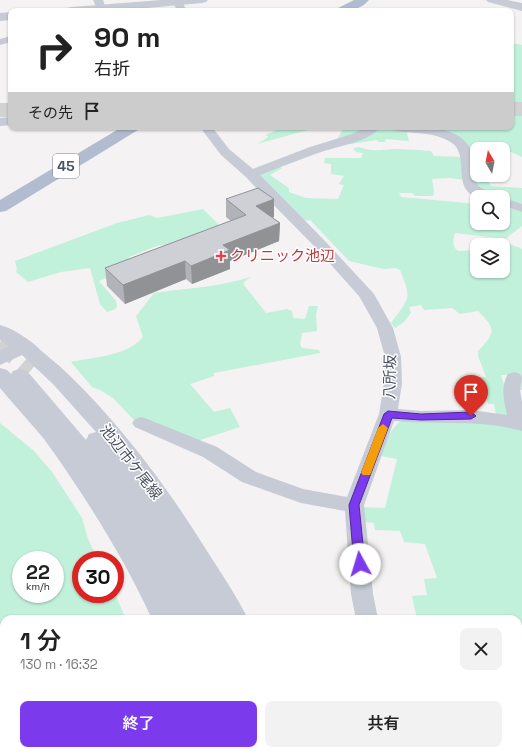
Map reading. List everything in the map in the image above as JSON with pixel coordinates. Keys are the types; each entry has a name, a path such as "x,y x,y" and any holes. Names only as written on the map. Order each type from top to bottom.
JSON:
{"main road":[{"path":"338,8 345,0"},
{"path":"340,8 363,0"},
{"name":"45","path":"0,196 116,130"},
{"name":"45","path":"0,207 128,130"}],"street":[{"path":"84,8 99,4 180,7 202,0"},
{"path":"492,0 522,7"},
{"name":"八所坂","path":"208,130 225,152 251,174 320,244 366,294 386,328 393,356 393,383 388,414 354,505 362,594 366,615"},
{"path":"251,174 324,146 351,139 370,130"},
{"path":"432,130 456,140 464,148 468,160 467,169 471,186 476,190"},
{"path":"510,204 522,208"},
{"name":"池辺市ケ尾線","path":"0,331 24,346 45,362 94,415 146,479 175,520 208,572 232,615"},
{"path":"0,358 24,346"},
{"path":"17,373 51,433 102,506 154,594 164,615"},
{"name":"池辺市ケ尾線","path":"17,373 68,432 123,503 177,591 188,615"},
{"name":"池辺市ケ尾線","path":"17,373 75,412 135,490 196,584 212,615"},
{"path":"388,414 421,417 471,416 520,424 511,390 514,378"},
{"path":"141,424 210,452 249,477 301,496 354,505"}],"green space":[{"path":"514,44 522,45 522,157 510,152 510,142 470,142 470,147 444,136 411,130 514,130"},
{"path":"277,130 308,130 257,144 267,138 268,136 265,135"},
{"path":"342,130 406,130 409,141 386,139 385,142 379,142 377,140 346,144 337,140"},
{"path":"359,147 372,150 398,149 431,151 434,156 460,157 470,155 470,163 465,180 450,178 432,179 434,191 433,196 415,196 412,193 399,193 401,197 470,203 470,230 510,230 510,208 522,212 522,226 506,238 455,233 453,240 458,251 470,250 470,278 510,278 510,244 522,249 522,390 517,390 515,375 501,375 510,405 510,416 496,415 494,404 488,404 484,384 467,383 465,378 486,377 478,356 478,351 491,335 492,331 488,322 478,311 460,314 452,308 424,310 421,305 409,307 411,313 404,322 395,328 391,323 407,298 406,287 400,270 395,268 384,269 349,261 310,220 302,221 263,196 247,178 277,166 282,168 270,175 289,188 289,192 306,198 338,199 344,185 339,184 344,176 331,174 331,164 324,163 325,158 361,158 363,153 356,152 353,148"},
{"path":"475,182 489,182 491,186 522,188 522,207 510,203 510,190 480,190 475,187"},
{"path":"203,209 219,225 202,231 203,240 157,246 129,257 128,261 134,267 99,281 116,301 117,306 115,309 107,312 100,304 90,268 61,272 28,282 16,272 17,269 15,261 117,223 149,215 157,218"},
{"path":"251,277 244,282 244,285 266,313 287,309 292,311 293,318 305,319 309,306 318,306 316,315 317,331 302,333 300,344 302,348 319,350 320,353 214,373 214,376 190,384 214,412 230,408 240,427 191,443 160,426 133,419 113,398 92,387 71,362 110,355 129,348 137,343 143,337 136,316 154,293 215,285"},
{"path":"472,418 522,429 522,615 416,615 412,596 427,595 424,579 437,578 425,544 404,542 400,531 375,530 374,523 363,522 361,507 385,508 397,459 381,456 392,430 405,419"},
{"path":"0,423 34,451 52,472 82,518 88,539 94,551 72,551 72,603 119,603 124,615 0,615"}],"building":[{"path":"258,188 274,199 256,206 280,223 223,245 230,250 191,266 185,261 123,285 105,268 246,215 226,199"}],"tunnel":[{"path":"514,109 522,109"},
{"path":"0,110 8,110"},
{"path":"0,342 32,369"}],"slow traffic":[{"path":"366,473 383,428"}],"place":[{"name":"クリニック池辺","path":"221,256"}],"route":[{"path":"360,564 354,505 388,414 421,417 471,416"}]}
